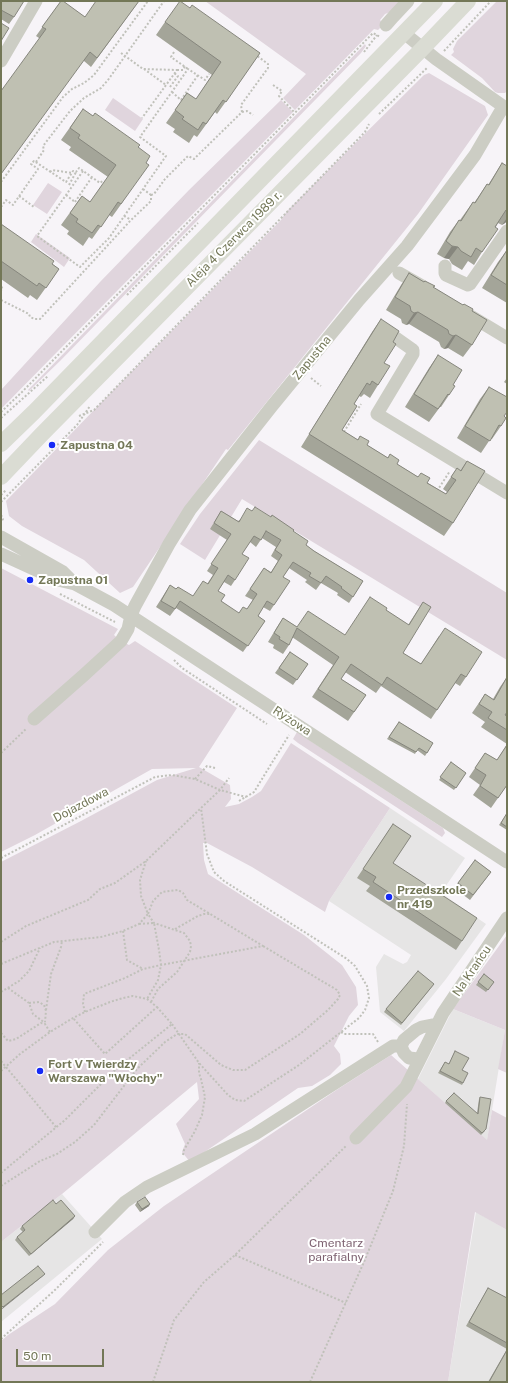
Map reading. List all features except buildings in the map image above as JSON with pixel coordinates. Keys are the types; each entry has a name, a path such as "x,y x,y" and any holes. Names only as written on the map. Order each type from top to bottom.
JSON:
{"main road":[{"name":"Aleja 4 Czerwca 1989 r.","path":"1,444 40,406 435,1"},
{"name":"Aleja 4 Czerwca 1989 r.","path":"4,483 53,423 468,1"}],"street":[{"path":"1,60 36,1"},
{"path":"386,29 393,17 408,1"},
{"path":"404,33 505,108"},
{"name":"Zapustna","path":"130,615 169,544 190,510 277,400 407,246 475,155 505,108"},
{"path":"445,266 446,275 468,285 470,284 502,250 507,231"},
{"path":"399,273 432,293"},
{"path":"459,309 507,338"},
{"path":"396,338 413,350 413,354 377,414 507,493"},
{"name":"Ryżowa","path":"1,537 63,572 74,584"},
{"name":"Ryżowa","path":"1,554 58,580 74,584 114,605 507,862"},
{"path":"34,719 121,641 128,629 130,615"},
{"name":"Na Krańcu","path":"356,1138 406,1087 443,1013 507,918"},
{"path":"421,1057 418,1059 409,1058 404,1053 401,1046 404,1040 416,1030 422,1027 437,1024"},
{"path":"100,1236 125,1202 146,1187 255,1134 393,1046 401,1046"}],"path":[{"path":"1,182 55,108 72,89 84,83 94,75 148,1"},
{"path":"1,207 6,200 12,205 38,169 31,164 32,162 36,162 44,150 44,146 70,111 80,102 101,88 126,56 164,1"},
{"path":"447,48 490,1"},
{"path":"364,53 377,35 386,29"},
{"path":"1,412 373,33 379,38 386,29"},
{"path":"174,52 172,57 204,80 209,74"},
{"path":"121,53 170,87 172,91 185,102"},
{"path":"242,112 241,105 268,68 268,64 255,55"},
{"path":"143,69 183,70 185,66"},
{"path":"75,419 94,410 365,132 368,124 428,67"},
{"path":"83,171 37,236 80,267 109,238 166,156 140,137 188,69"},
{"path":"142,118 177,70"},
{"path":"170,87 178,76 174,73"},
{"path":"181,100 198,76"},
{"path":"273,86 282,91 279,96 295,113"},
{"path":"151,195 154,194 165,179 188,156 194,159 242,112 247,110 253,115"},
{"path":"36,162 72,187"},
{"path":"69,185 79,168 100,183 104,180"},
{"path":"50,172 52,170 72,173 74,170 76,172"},
{"path":"66,182 72,173"},
{"path":"75,202 92,178"},
{"path":"142,189 151,195"},
{"path":"66,195 80,205"},
{"path":"1,300 29,314 30,317 40,319 131,220 151,201 151,195"},
{"path":"19,196 34,207"},
{"path":"124,216 131,220"},
{"path":"125,298 202,218"},
{"path":"1,287 3,288 1,290"},
{"path":"1,418 53,371"},
{"path":"314,380 321,386"},
{"path":"341,438 360,404"},
{"path":"434,496 455,462"},
{"path":"1,495 4,483"},
{"path":"1,515 3,519 1,522"},
{"path":"57,592 128,629"},
{"path":"173,659 182,668 267,724"},
{"path":"1,753 26,730 34,719"},
{"path":"239,801 254,792 297,724"},
{"path":"195,779 207,766 215,768"},
{"name":"Dojazdowa","path":"1,858 155,776 172,775 195,779 220,790 246,797"},
{"path":"1,942 26,926 88,900 100,889 115,883 146,861 220,790 229,778"},
{"path":"1,1071 20,1054 50,1032 73,1018 123,998 133,996 147,999 157,1006 172,1024 177,1034 198,1063 235,1100 244,1102 299,1065 359,1018 365,1010 369,998 367,986 355,966 347,959 224,881 214,872 207,854 201,808"},
{"path":"146,861 140,880 141,896 148,914 154,923 161,965 158,980 147,999"},
{"path":"1,1186 40,1161 57,1154 94,1125 138,1069 165,1042 177,1034 185,1034 221,1065 233,1070 245,1070 300,1034 328,1010 340,995 337,990 187,900 183,893 178,890 162,892 153,901 148,914 139,924"},
{"path":"175,929 198,916 204,914 212,915"},
{"path":"1,964 54,942 101,937 139,924 154,923 184,933 190,941 190,952 177,972 158,989 151,1002"},
{"path":"123,930 127,960 143,969"},
{"path":"45,1024 51,974 62,941"},
{"path":"85,1012 84,994 125,978 143,969 263,946"},
{"path":"1,992 20,981 29,971 40,948"},
{"path":"8,988 29,1003 33,1014 45,1024 50,1032"},
{"path":"29,1003 39,1002 44,1005 46,1010"},
{"path":"73,1018 105,1054 157,1006"},
{"path":"1,1033 8,1041 16,1039 36,1025 41,1023 45,1024"},
{"path":"1,1173 56,1127 115,1070 172,1024"},
{"path":"341,1032 344,1034 373,1034"},
{"path":"1,1061 56,1127"},
{"path":"185,1168 182,1158 184,1150 202,1115 205,1097 198,1063"},
{"path":"310,1382 346,1303 393,1191 404,1146 408,1093 406,1087"},
{"path":"153,1382 174,1320 204,1282 235,1255 356,1138"},
{"path":"1,1339 56,1289 100,1236"},
{"path":"235,1255 346,1303"}],"shaded area":[{"name":"Przedszkole nr 419","path":"390,808 465,858 441,893 486,924 446,979 404,1031 380,1012 376,967 384,954 403,964 407,962 411,955 329,901"},
{"path":"453,1009 505,1030 487,1141 418,1079"},
{"path":"62,1194 102,1239 1,1322 1,1242"},
{"path":"476,1212 507,1230 507,1382 448,1382"}],"green space":[{"path":"205,1 402,1 390,12 385,14 380,20 384,24 378,30 374,29 295,110 283,98 306,74"},
{"path":"497,1 507,1 507,91 505,93 495,92 482,78 451,55 454,52 453,49 457,41"},
{"path":"365,44 366,46 361,53 29,391 28,390"},
{"path":"429,73 485,106 488,115 418,214 228,450 226,449 133,587 120,593 84,560 22,526 9,516 6,501 281,220 287,211 424,75"},
{"path":"113,98 143,119 135,131 105,110"},
{"path":"281,100 293,112 1,409 1,390 100,282 189,190"},
{"path":"48,183 62,192 47,214 33,205"},
{"path":"36,234 70,258 64,267 31,242"},
{"path":"259,440 507,593 507,660 242,499 205,560 180,544 200,514"},
{"path":"1,568 118,629 114,635 121,641 129,645 135,641 237,708 199,767 230,785 231,799 225,807 239,804 261,791 291,743 390,808 329,901 325,912 252,867 207,843 203,843 204,860 208,874 304,935 342,965 356,987 358,1005 349,1016 334,1046 340,1054 341,1064 330,1075 312,1086 298,1088 190,1162 182,1152 185,1144 176,1124 199,1099 197,1082 62,1194 1,1242 1,862 157,780 196,768 152,769 35,835 1,852"},
{"path":"297,732 443,828 445,833 442,837 298,743 293,739"},
{"path":"507,935 507,1073 498,1069 505,1030 453,1009"},
{"name":"Cmentarz parafialny","path":"391,1055 487,1140 492,1110 507,1118 507,1230 475,1212 448,1382 1,1382 1,1341 55,1304 108,1250 164,1206"}],"place":[{"name":"Zapustna 04","path":"52,445"},
{"name":"Zapustna 01","path":"30,580"},
{"name":"Przedszkole nr 419","path":"389,897"},
{"name":"Fort V Twierdzy Warszawa \"Włochy\"","path":"40,1071"}]}
